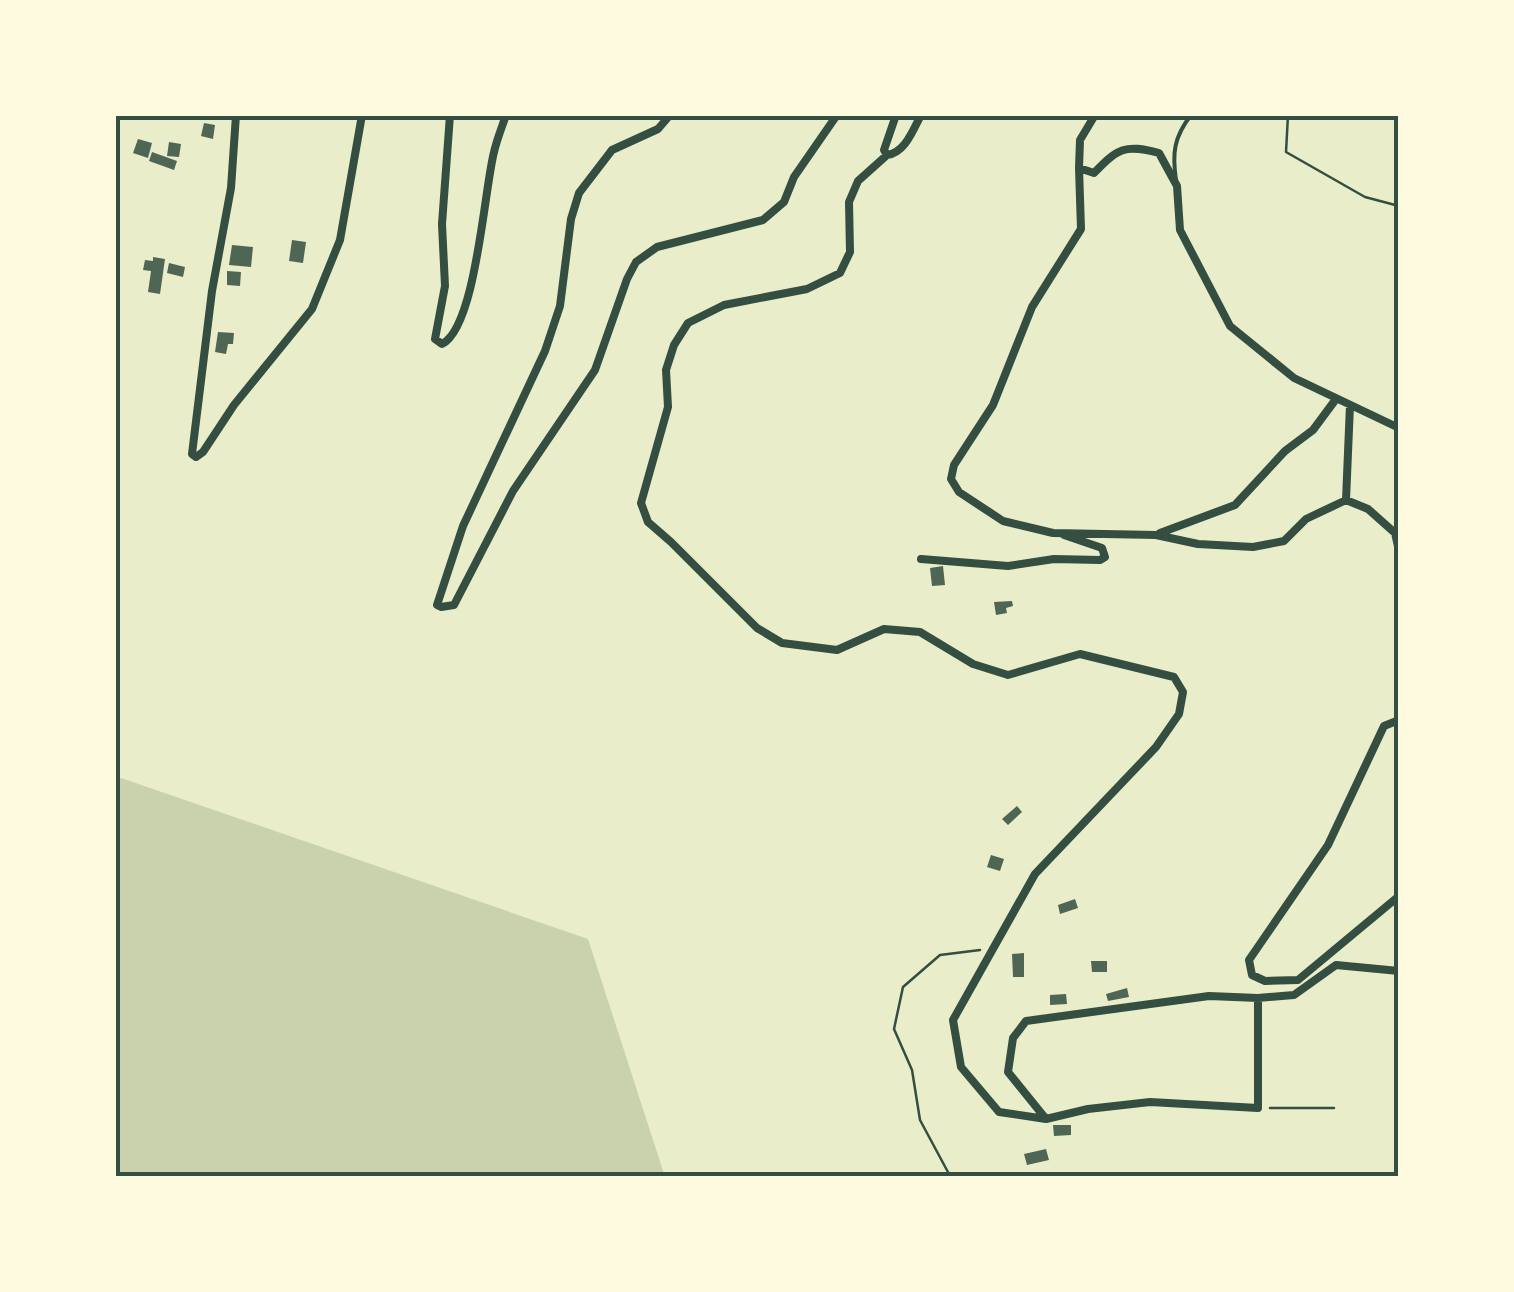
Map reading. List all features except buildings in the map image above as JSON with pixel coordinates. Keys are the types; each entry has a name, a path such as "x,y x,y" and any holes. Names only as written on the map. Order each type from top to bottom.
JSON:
{"street":[{"path":"184,115 198,115"},
{"path":"236,115 231,188 192,454 196,458 312,309 340,240 362,115"},
{"path":"450,115 442,224 445,286 435,339 442,344 452,337 471,290 494,152 506,115"},
{"path":"670,115 658,129 612,150 579,193 560,306 544,352 463,526 440,591 441,608 454,605 513,491 595,370 636,262 657,247 763,220 784,202 794,176 837,115"},
{"path":"887,156 884,150 896,115"},
{"path":"920,115 896,154 887,156 858,181 849,202 850,252 840,273 807,289 724,305 688,324 674,345 666,370 668,407 641,504 648,522 757,628 782,643 837,650 884,629 920,632 973,664 1008,675 1080,654 1174,677 1183,692 1178,714 1156,748 1035,874 953,1020 961,1068 999,1112 1046,1119 1088,1109 1150,1102 1258,1108 1258,998"},
{"path":"921,559 1008,566 1105,557 1102,548 1003,521 959,492 951,479 954,465 993,404 1032,307 1081,229 1080,140 1094,115"},
{"path":"1079,168 1094,173 1112,154 1134,146 1159,153 1177,186 1180,230 1230,326 1294,378 1399,428"},
{"path":"1156,534 1234,505 1285,451 1313,430 1336,399"},
{"path":"1346,500 1350,406"},
{"path":"1053,533 1156,534 1198,544 1253,547 1284,541 1306,519 1346,500 1368,509 1396,533 1399,550"},
{"path":"1399,720 1384,726 1328,845 1248,960 1252,975 1265,981 1298,980 1399,896"},
{"path":"1328,955 1336,966"},
{"path":"1046,1119 1008,1072 1014,1038 1026,1021 1209,996 1294,995 1336,966 1399,971"}],"lane":[{"path":"1177,186 1172,151 1181,127 1191,115"}],"path":[{"path":"1288,115 1286,152 1365,197 1399,206"},
{"path":"955,1177 920,1120 912,1070 894,1030 903,988 940,954 992,949"},
{"path":"1258,1108 1334,1108"}],"green space":[{"path":"121,778 588,939 665,1177 115,1177 115,781"}]}
